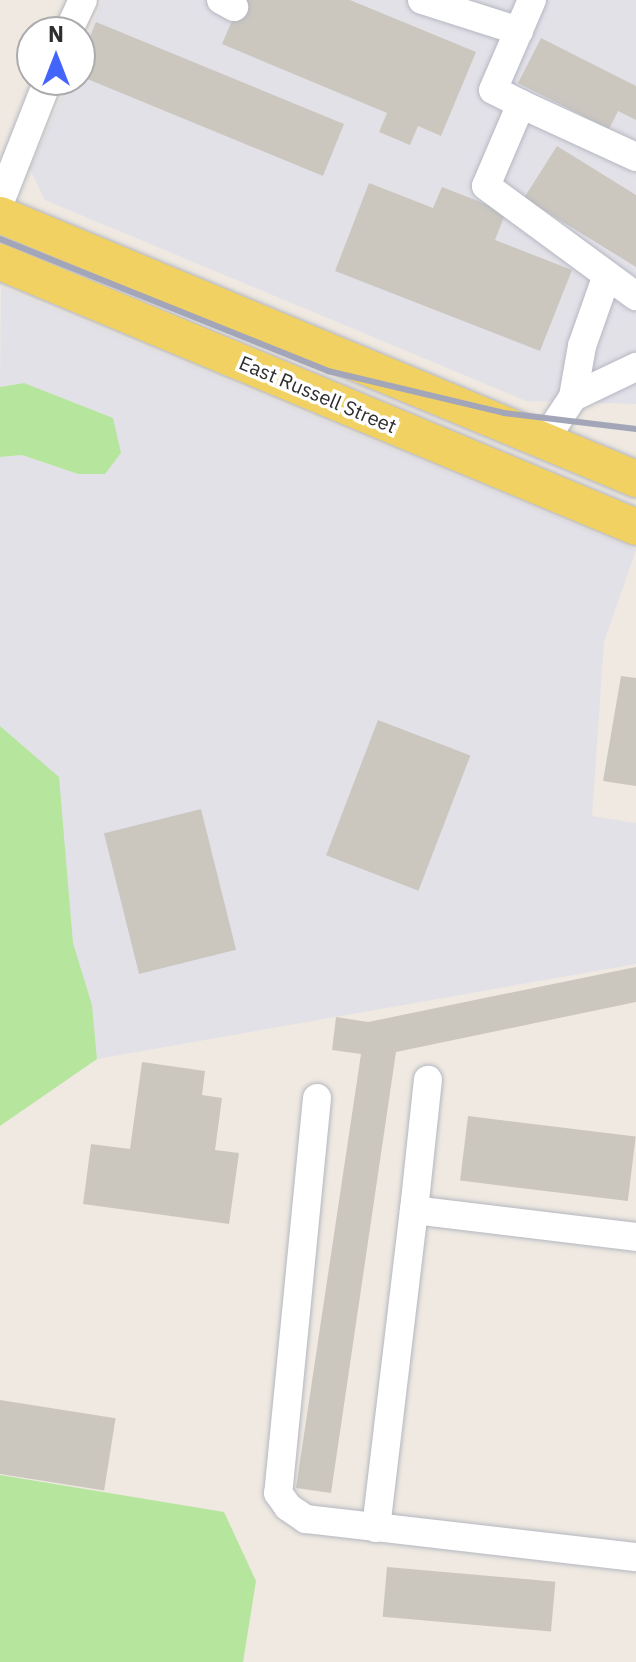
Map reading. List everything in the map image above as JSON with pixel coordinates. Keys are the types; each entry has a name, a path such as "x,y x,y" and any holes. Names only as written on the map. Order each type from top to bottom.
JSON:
{"main road":[{"path":"0,215 636,479"},
{"name":"East Russell Street","path":"0,262 636,527"}],"street":[{"path":"422,0 519,31"},
{"path":"532,0 493,90 636,157"},
{"path":"0,202 42,96"},
{"path":"521,104 486,186 636,296"},
{"path":"544,441 573,397 582,346 607,275"},
{"path":"573,397 636,367"},
{"path":"376,1528 428,1080"},
{"path":"317,1098 278,1493 288,1507 306,1519 636,1557"},
{"path":"414,1210 636,1237"}],"shaded area":[{"path":"103,0 636,0 636,404 526,401 45,200 30,169 62,96 96,96 96,16"},
{"path":"1,287 636,550 604,642 592,816 636,823 636,964 97,1059 92,1005 0,726 0,457 22,455 78,474 105,474 24,383 0,387"}],"green space":[{"path":"24,383 113,418 121,453 105,474 78,474 22,455 0,457 0,387"},
{"path":"0,726 59,777 73,943 92,1005 97,1059 0,1126"},
{"path":"0,1475 224,1512 256,1581 243,1662 0,1662"}],"building":[{"path":"241,0 350,0 476,52 441,136 418,126 410,145 379,132 387,113 222,44"},
{"path":"96,22 344,124 323,176 96,83"},
{"path":"541,38 636,86 636,120 618,111 609,129 518,83"},
{"path":"557,146 636,195 636,267 524,198"},
{"path":"369,183 433,208 442,187 506,212 495,240 572,270 540,351 335,271"},
{"path":"621,676 636,678 636,786 603,781"},
{"path":"378,720 470,755 418,891 326,855"},
{"path":"201,809 236,950 139,974 104,833"},
{"path":"636,967 636,1002 396,1052 331,1493 296,1488 361,1054 332,1050 336,1017 368,1022"},
{"path":"142,1062 205,1071 202,1095 222,1098 215,1150 239,1153 229,1224 83,1204 91,1144 130,1149"},
{"path":"468,1116 636,1137 628,1201 460,1181"},
{"path":"0,1400 116,1418 104,1490 0,1474"},
{"path":"387,1567 555,1582 551,1632 383,1617"}],"railway":[{"path":"0,239 328,371 504,413 636,429"}]}
